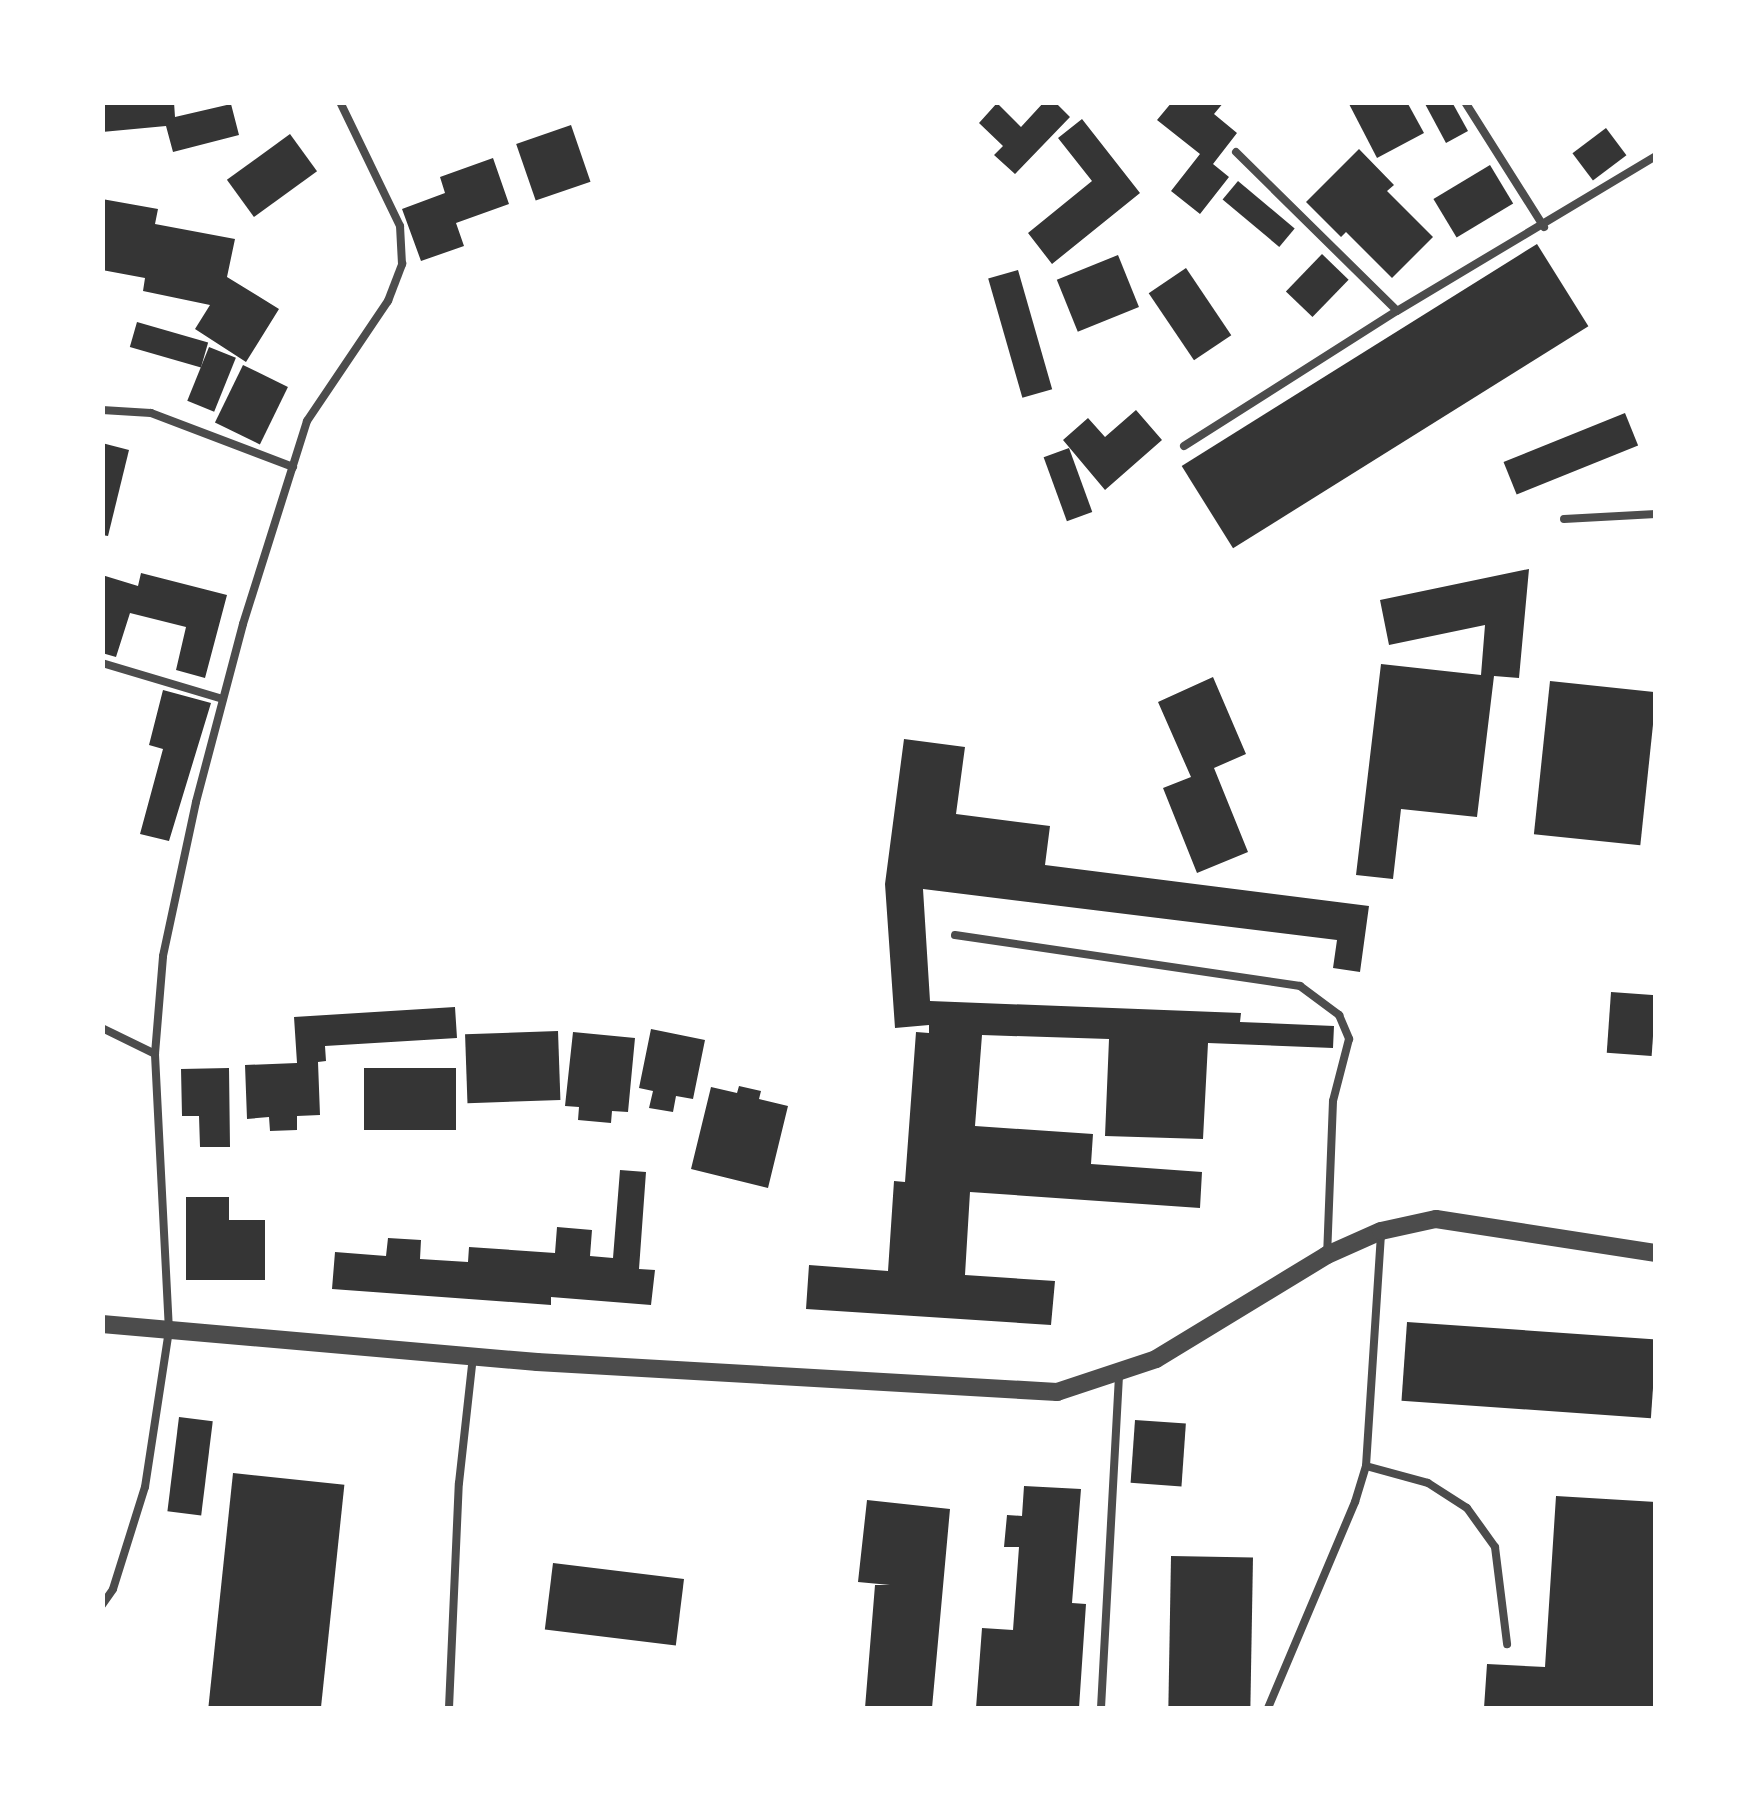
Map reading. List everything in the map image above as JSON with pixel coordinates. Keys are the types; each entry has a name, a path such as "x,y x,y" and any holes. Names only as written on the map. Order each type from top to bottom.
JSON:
{"street":[{"path":"102,1324 473,1357 1057,1392 1156,1360 1327,1255 1381,1231 1436,1219 1656,1253"}],"lane":[{"path":"102,1606 113,1589 145,1486 170,1331 155,1054 163,956 223,699 307,421 388,301 402,264 400,226 340,102"},
{"path":"1465,102 1544,226"},
{"path":"1236,152 1396,311"},
{"path":"1184,446 1396,311 1656,156"},
{"path":"102,410 151,412 293,466"},
{"path":"1564,519 1656,514"},
{"path":"102,663 223,699"},
{"path":"954,935 1300,986 1339,1015 1350,1040 1332,1101 1327,1255"},
{"path":"102,1028 155,1054"},
{"path":"1268,1708 1355,1502 1366,1466 1381,1231"},
{"path":"449,1708 460,1483 473,1357"},
{"path":"1100,1708 1119,1371"},
{"path":"1366,1466 1428,1483 1467,1508 1495,1547 1508,1644"}],"building":[{"path":"174,102 175,117 231,104 239,135 173,152 166,126 102,132 102,104"},
{"path":"1044,102 1055,102 1070,117 1015,174 994,155 1003,146 979,123 997,103 1021,127"},
{"path":"1172,102 1224,102 1214,114 1237,133 1213,164 1229,177 1200,214 1171,191 1200,154 1157,120"},
{"path":"1348,102 1407,102 1424,133 1377,158"},
{"path":"1424,102 1452,102 1468,131 1446,143"},
{"path":"1082,119 1140,193 1052,264 1028,233 1092,181 1058,138"},
{"path":"571,125 591,182 536,201 516,144"},
{"path":"1606,128 1626,155 1593,180 1572,153"},
{"path":"290,134 317,171 254,217 227,180"},
{"path":"1359,149 1394,185 1387,191 1433,237 1392,278 1346,232 1341,237 1306,202"},
{"path":"493,158 509,204 456,223 464,246 421,261 402,209 445,193 440,177"},
{"path":"1490,165 1513,204 1457,238 1433,199"},
{"path":"1238,181 1295,229 1279,247 1223,199"},
{"path":"102,199 158,209 155,224 235,239 227,277 279,309 246,362 195,329 210,305 143,291 145,278 102,270"},
{"path":"1537,244 1588,326 1233,548 1182,466"},
{"path":"1322,254 1349,280 1312,317 1286,291"},
{"path":"1118,255 1139,307 1078,332 1057,280"},
{"path":"1186,268 1231,335 1194,360 1149,293"},
{"path":"1018,270 1052,389 1022,398 988,279"},
{"path":"137,322 208,342 201,367 130,347"},
{"path":"209,347 236,358 214,412 187,401"},
{"path":"243,365 288,387 260,444 215,423"},
{"path":"1136,410 1162,440 1105,490 1063,440 1088,418 1105,437"},
{"path":"1625,413 1638,445 1517,495 1504,462"},
{"path":"102,443 129,450 108,536 102,535"},
{"path":"1069,448 1092,512 1067,521 1044,457"},
{"path":"1529,569 1519,678 1494,676 1477,817 1401,809 1393,879 1356,875 1381,664 1481,675 1485,625 1389,645 1380,600"},
{"path":"141,573 227,595 205,678 176,670 186,627 130,613 116,657 102,653 102,575 138,586"},
{"path":"1213,677 1246,754 1214,768 1248,852 1197,873 1163,788 1191,777 1158,702"},
{"path":"1550,681 1656,692 1640,845 1534,834"},
{"path":"163,690 211,703 169,841 140,834 163,749 149,745"},
{"path":"904,739 965,747 956,814 1050,826 1045,865 1369,906 1360,972 1333,968 1337,940 923,889 930,1001 1241,1013 1240,1022 1334,1026 1333,1048 1208,1043 1203,1139 1105,1136 1109,1039 982,1035 975,1126 1093,1134 1091,1164 1202,1172 1200,1208 970,1192 965,1275 1055,1281 1051,1325 806,1309 809,1265 888,1271 894,1181 905,1182 916,1032 929,1033 929,1025 895,1028 885,884"},
{"path":"1611,992 1656,995 1652,1056 1607,1053"},
{"path":"455,1007 457,1038 325,1046 326,1061 318,1062 320,1115 297,1116 297,1130 270,1131 269,1117 247,1119 245,1065 297,1063 294,1017"},
{"path":"651,1029 705,1040 693,1099 676,1096 673,1112 649,1108 653,1091 639,1088"},
{"path":"558,1031 560,1100 467,1103 465,1034"},
{"path":"573,1032 635,1038 628,1112 612,1111 611,1123 578,1120 579,1107 565,1106"},
{"path":"229,1068 230,1147 200,1147 199,1116 182,1116 181,1069"},
{"path":"364,1068 456,1068 456,1130 364,1130"},
{"path":"739,1086 761,1091 759,1099 788,1106 768,1188 691,1169 711,1087 737,1093"},
{"path":"620,1170 646,1172 639,1269 655,1270 651,1305 551,1297 551,1305 332,1289 335,1252 386,1256 388,1238 421,1240 420,1259 468,1262 469,1247 555,1253 557,1227 592,1230 590,1256 613,1258"},
{"path":"186,1197 229,1197 229,1220 265,1220 265,1280 186,1280"},
{"path":"1407,1322 1656,1339 1651,1418 1401,1401"},
{"path":"179,1417 213,1421 201,1515 167,1511"},
{"path":"1135,1420 1186,1424 1181,1486 1131,1483"},
{"path":"233,1473 344,1485 321,1708 208,1708"},
{"path":"1024,1486 1081,1489 1072,1603 1086,1604 1079,1708 976,1708 982,1628 1013,1630 1019,1547 1004,1547 1007,1515 1022,1516"},
{"path":"1556,1496 1656,1502 1656,1708 1484,1708 1487,1664 1545,1667"},
{"path":"867,1500 950,1509 932,1708 865,1708 875,1585 890,1585 858,1582"},
{"path":"1171,1556 1253,1557 1250,1708 1168,1708"},
{"path":"553,1563 684,1579 676,1646 545,1630"}]}
